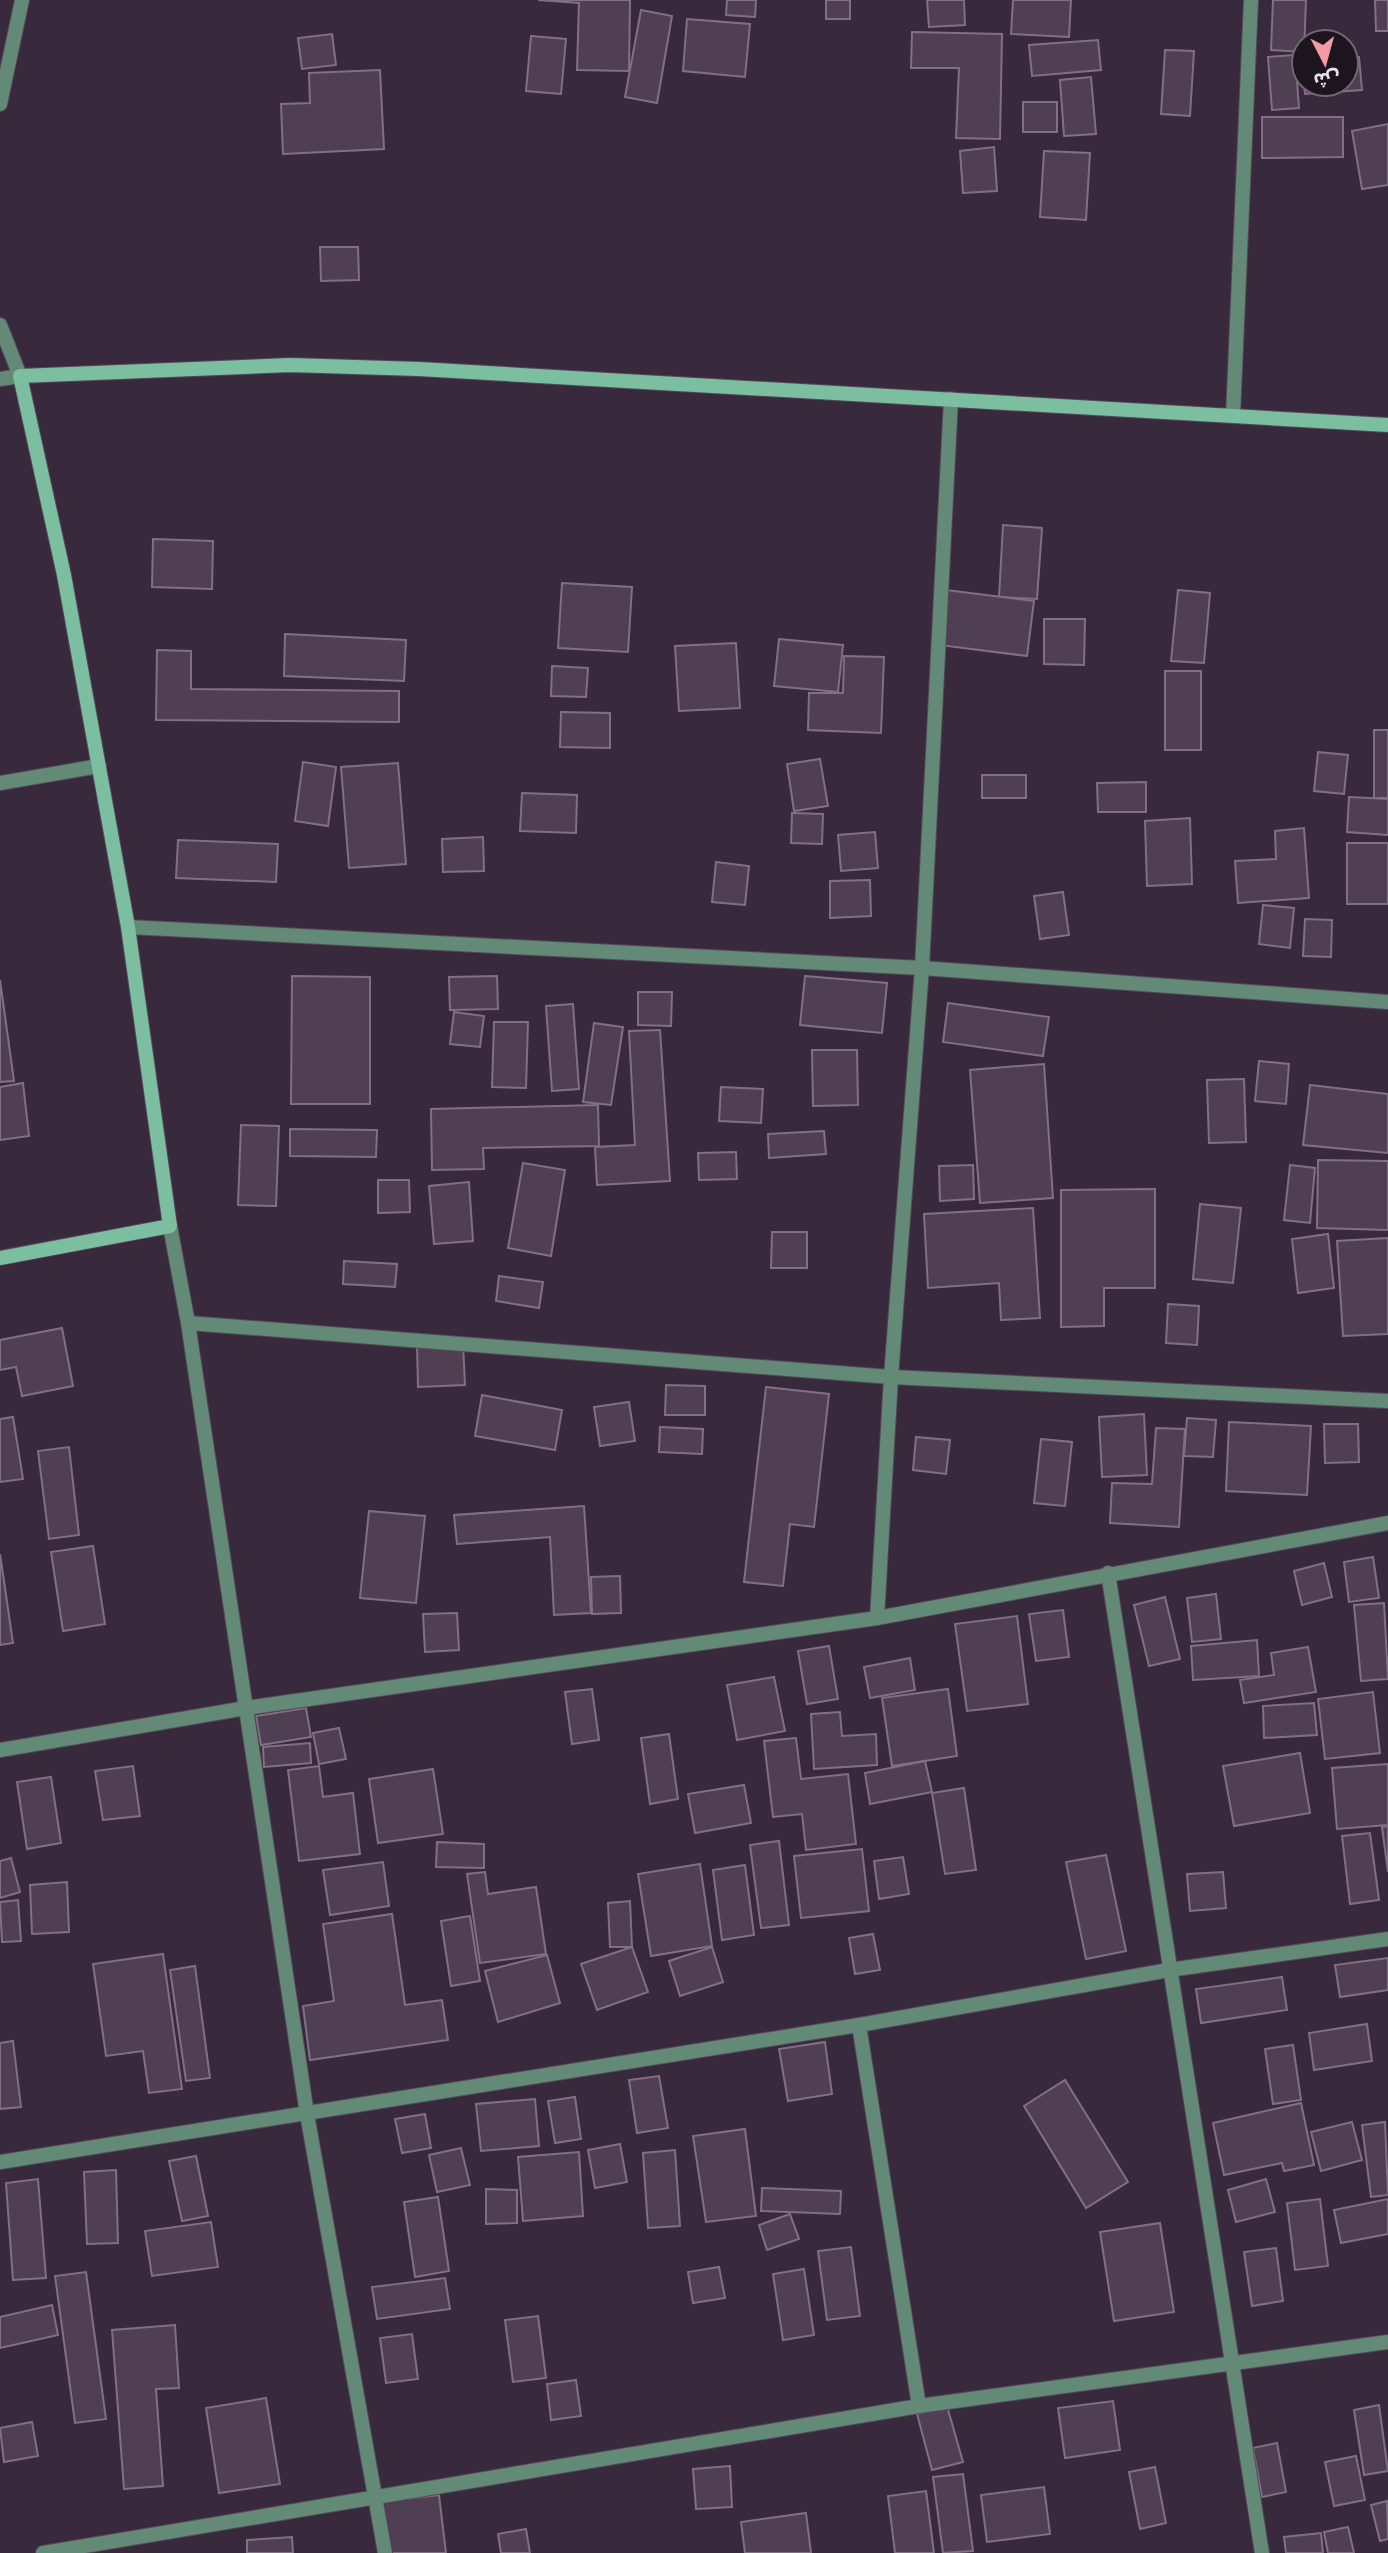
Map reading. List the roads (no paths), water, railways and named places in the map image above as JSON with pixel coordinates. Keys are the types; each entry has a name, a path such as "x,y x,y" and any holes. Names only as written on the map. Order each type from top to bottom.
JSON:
{"main road":[{"path":"0,1258 170,1226 128,927 64,575 20,376 290,365 419,369 1388,425"}],"street":[{"path":"0,104 22,0"},
{"path":"1233,416 1251,0"},
{"path":"0,325 20,376 0,379"},
{"path":"877,1618 891,1377 922,968 951,399"},
{"path":"0,783 99,766"},
{"path":"128,927 922,968 1388,1002"},
{"path":"170,1226 188,1323 307,2114 385,2553"},
{"path":"188,1323 891,1377 1388,1401"},
{"path":"0,1750 246,1708 877,1618 1388,1523"},
{"path":"1108,1573 1262,2553"},
{"path":"0,2162 859,2025 1170,1970 1388,1939"},
{"path":"859,2025 919,2406"},
{"path":"43,2553 375,2500 919,2406 1388,2342"}]}
